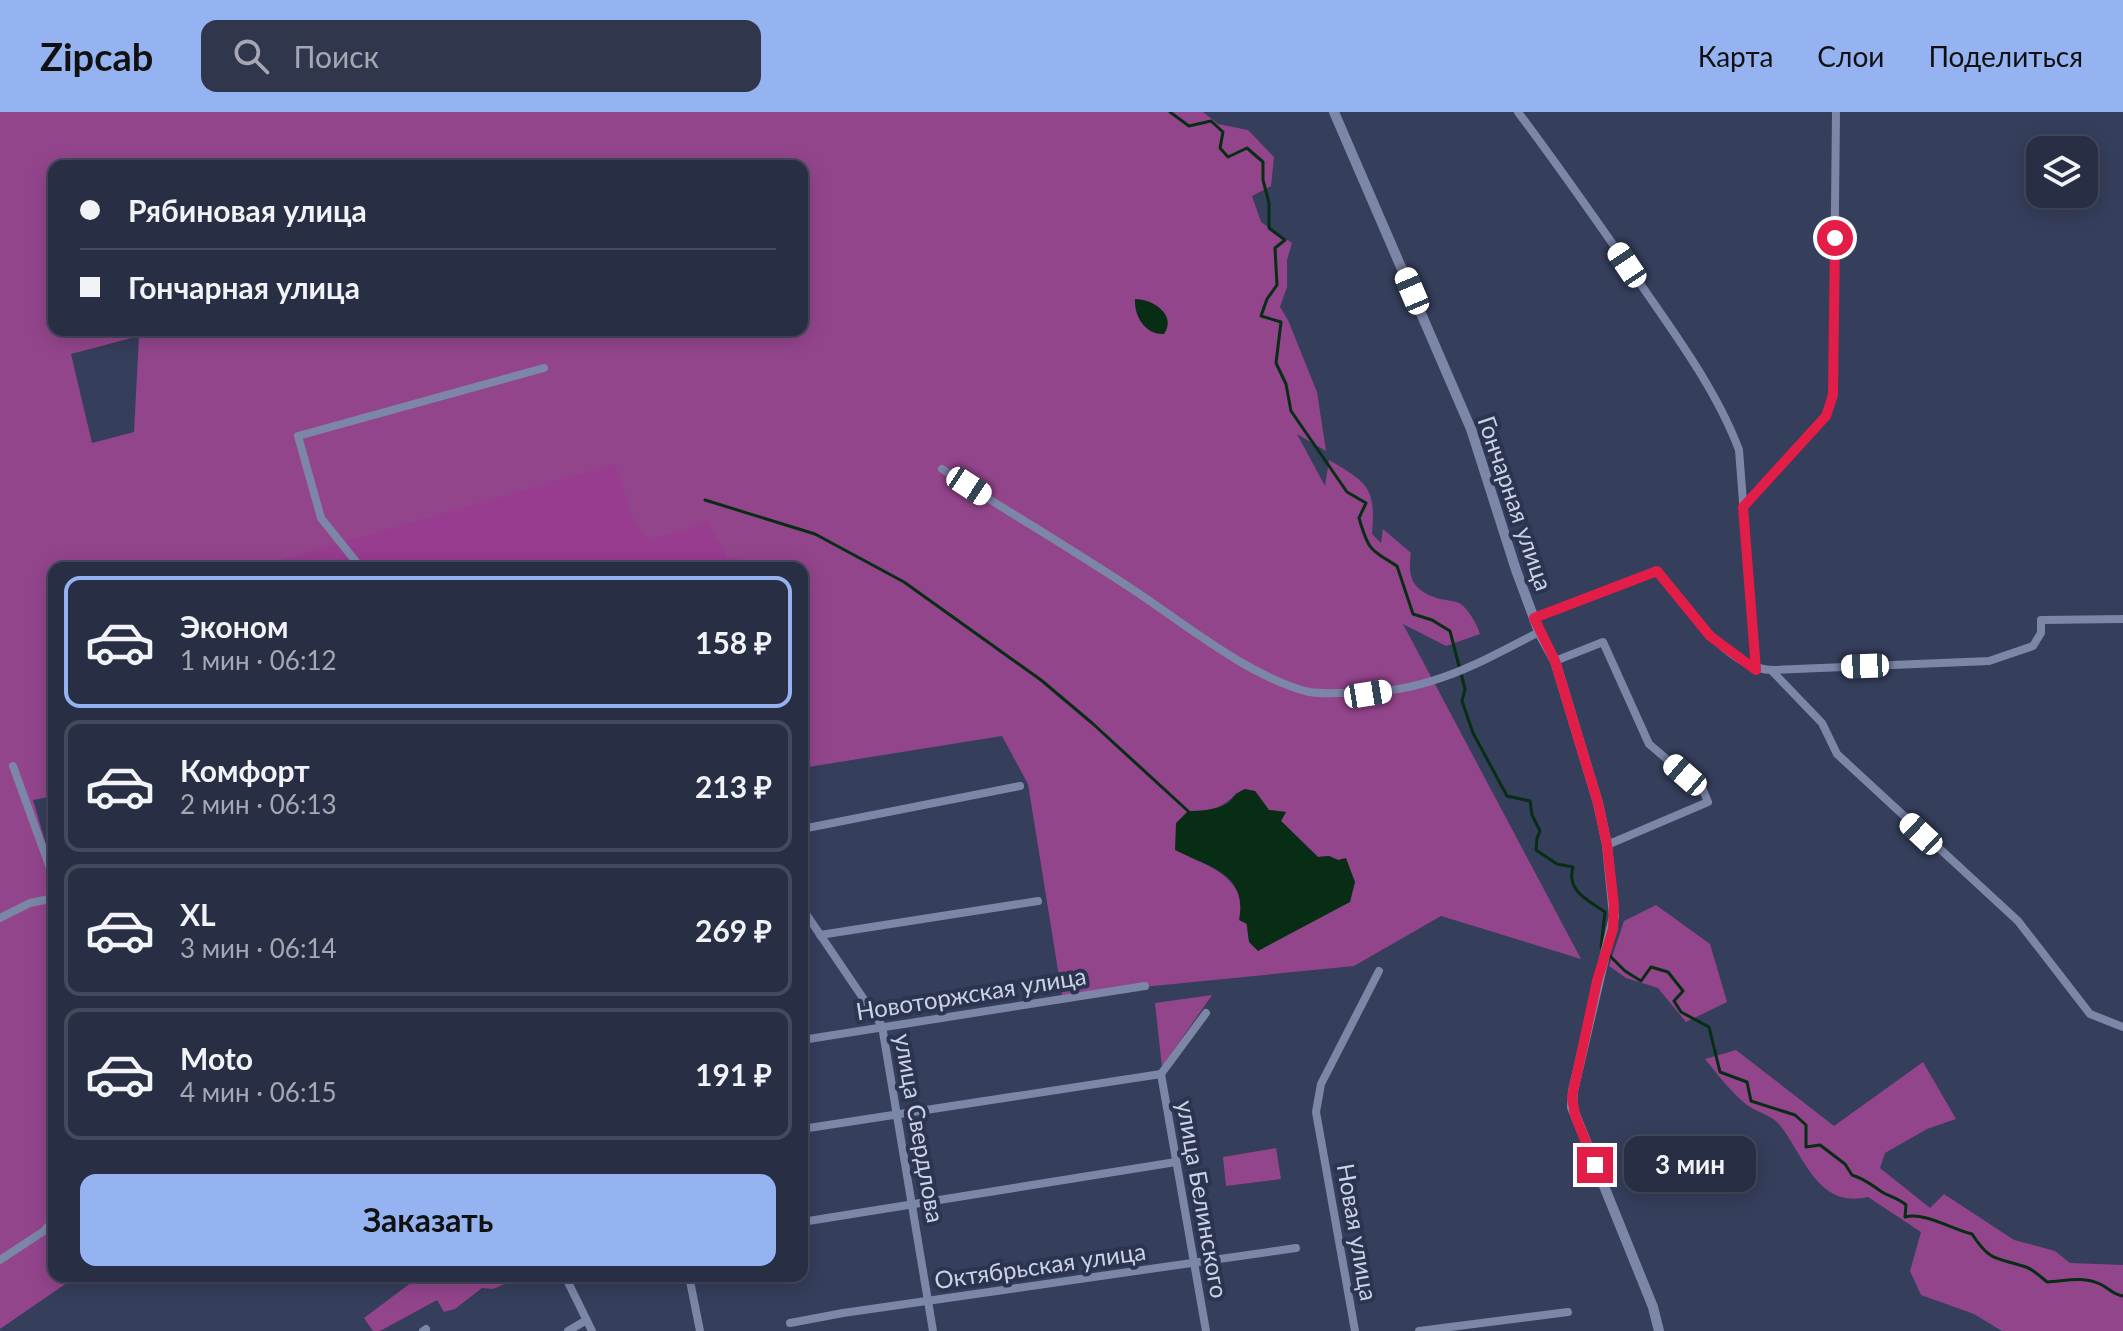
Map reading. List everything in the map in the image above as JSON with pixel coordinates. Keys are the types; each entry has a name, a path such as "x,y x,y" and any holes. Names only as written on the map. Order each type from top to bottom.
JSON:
{"street":[{"name":"Гончарная улица","path":"1334,112 1471,429 1539,632 1555,661 1598,803 1614,905 1572,1107 1653,1307 1659,1331"},
{"path":"1518,112 1680,340 1731,429 1739,450 1756,670"},
{"path":"1743,507 1826,416 1833,395 1836,112"},
{"path":"356,562 321,518 298,436 544,368"},
{"path":"942,469 1048,538 1089,560 1247,664 1277,681 1311,692 1368,694 1433,682 1461,672 1539,632"},
{"path":"1534,618 1657,571 1710,636 1756,670 1989,661 2033,646 2041,633 2041,620 2123,619"},
{"path":"1555,661 1603,642 1649,744 1703,790 1708,802 1607,845"},
{"path":"1771,670 1822,723 1837,754 2018,921 2090,1014 2123,1027"},
{"path":"13,766 48,862"},
{"path":"808,828 1020,786"},
{"path":"0,918 30,903 48,899"},
{"path":"820,935 1038,901"},
{"name":"улица Свердлова","path":"808,917 882,1026 933,1331"},
{"name":"Новая улица","path":"1355,1331 1316,1112 1319,1091 1379,971"},
{"name":"Новоторжская улица","path":"808,1039 1145,986"},
{"path":"808,1128 1161,1074 1206,1013"},
{"name":"улица Белинского","path":"1161,1074 1206,1331"},
{"path":"808,1221 1176,1162"},
{"path":"0,1260 48,1227"},
{"name":"Октябрьская улица","path":"790,1323 1296,1248"},
{"path":"568,1282 592,1331"},
{"path":"690,1282 700,1331"},
{"path":"1419,1331 1568,1312"},
{"path":"568,1331 585,1321"}],"shaded area":[{"path":"0,112 1203,112 1218,124 1248,130 1274,157 1271,186 1252,196 1261,222 1292,243 1287,260 1287,287 1280,307 1317,392 1326,451 1297,434 1325,486 1329,460 1367,488 1372,506 1372,534 1381,543 1383,529 1411,553 1411,577 1418,588 1431,596 1459,603 1474,621 1480,634 1446,646 1403,624 1581,959 1441,916 1354,966 1062,995 1028,784 1002,736 808,767 808,562 48,562 48,797 33,800 48,851 48,1282 68,1282 0,1329","holes":["139,336 134,432 92,443 71,354","1255,791 1269,810 1286,812 1281,821 1318,857 1329,856 1338,860 1249,941 1244,909 1235,887 1218,871 1189,857 1188,811 1215,808 1236,793"]},
{"path":"1135,299 1161,309 1167,321 1164,334 1146,328 1136,312"},
{"path":"615,464 635,524 649,540 708,522 727,557 752,562 274,562"},
{"path":"1245,789 1255,791 1269,810 1286,812 1281,821 1318,857 1346,858 1355,882 1350,902 1258,951 1249,942 1247,924 1239,920 1238,892 1232,882 1213,867 1175,850 1176,823 1188,811 1220,807"},
{"path":"1656,905 1710,944 1727,1002 1686,1022 1658,988 1626,978 1609,966 1624,921"},
{"path":"1212,995 1162,1067 1155,1003"},
{"path":"1736,1050 1834,1126 1923,1062 1956,1119 1927,1129 1885,1153 1880,1168 1930,1208 1944,1194 2014,1240 2055,1251 2070,1263 2123,1265 2123,1331 2002,1331 1974,1314 1921,1295 1910,1271 1921,1232 1868,1197 1851,1199 1836,1195 1824,1187 1779,1124 1741,1100 1705,1059"},
{"path":"1276,1148 1281,1179 1226,1186 1223,1157"},
{"path":"412,1282 510,1282 493,1289 482,1288 455,1309 444,1312 437,1300 380,1331 373,1331 364,1318"}],"waterway":[{"path":"1170,112 1189,126 1211,121 1223,132 1220,148 1228,157 1247,148 1263,162 1269,228 1285,240 1275,248 1277,285 1267,299 1261,316 1281,322 1276,363 1286,384 1291,411 1347,492 1366,503 1359,518 1365,536 1375,552 1397,566 1413,614 1432,620 1450,631 1465,689 1462,701 1473,733 1507,796 1530,801 1532,815 1540,831 1536,850 1557,864 1573,867 1576,889 1605,912 1601,947 1604,949"},
{"path":"705,500 815,534 904,582 1041,680 1188,811"},
{"path":"1609,955 1641,981 1651,967 1668,972 1683,991 1674,1001 1681,1012 1709,1027 1720,1072 1747,1082 1751,1101 1795,1115 1806,1125 1806,1147 1820,1145 1845,1164 1852,1175 1906,1205 1905,1217 1929,1219 1972,1234 1990,1255 2029,1268 2047,1282 2087,1280 2123,1296"}],"route":[{"path":"1595,1165 1572,1107 1572,1097 1597,981 1613,929 1614,905 1598,803 1555,661 1534,618 1657,571 1710,636 1756,670 1743,507 1826,416 1833,395 1835,238"}]}
